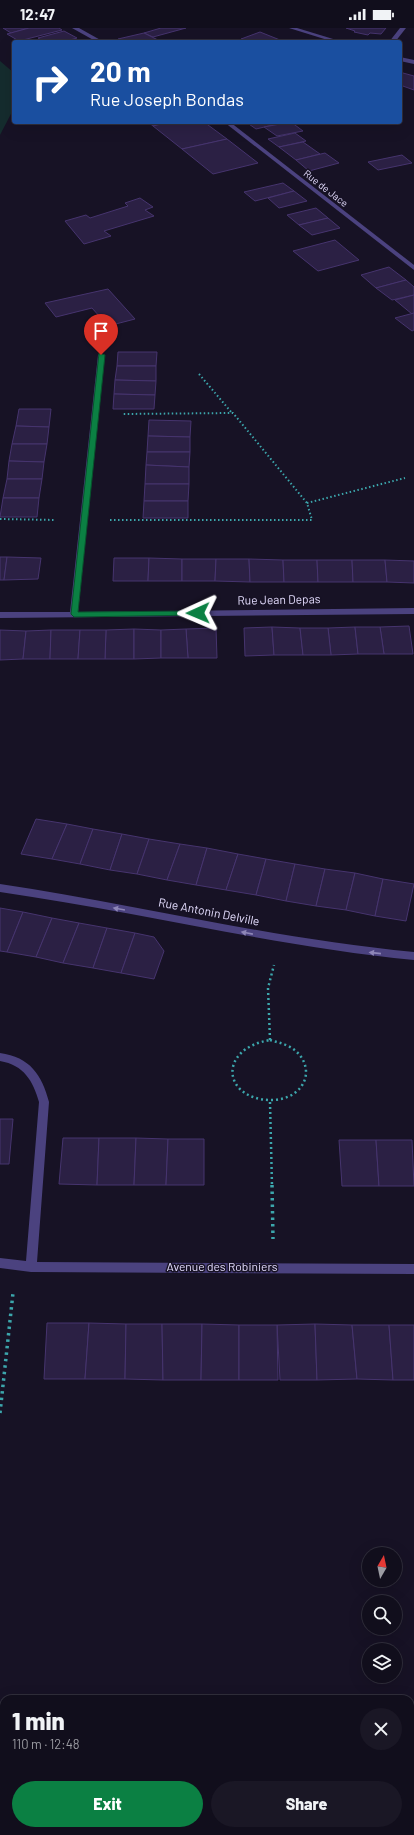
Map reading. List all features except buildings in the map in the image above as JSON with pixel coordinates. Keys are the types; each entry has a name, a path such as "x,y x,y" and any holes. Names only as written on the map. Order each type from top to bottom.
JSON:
{"street":[{"path":"75,28 97,40"},
{"path":"292,28 333,40"},
{"path":"395,40 403,28"},
{"path":"402,59 414,62"},
{"name":"Rue de Jace","path":"231,124 414,268"},
{"path":"74,614 101,355"},
{"name":"Rue Jean Depas","path":"0,615 414,611"},
{"name":"Rue Antonin Delville","path":"0,888 287,940 344,949 414,956"},
{"path":"0,1057 6,1057 25,1067 38,1082 44,1102 31,1267"},
{"name":"Avenue des Robiniers","path":"0,1263 31,1267 414,1269"}],"path":[{"path":"0,519 312,520 307,503 199,374"},
{"path":"95,414 233,414"},
{"path":"307,503 405,478"},
{"path":"268,988 270,1040"},
{"path":"270,1040 292,1046 300,1053 306,1062 307,1072 305,1082 300,1090 291,1097 270,1102 256,1099 246,1094 238,1087 232,1068 234,1059 248,1045 259,1041 270,1040"},
{"path":"270,1102 274,1268"},
{"path":"0,1414 16,1265"}],"green space":[{"path":"0,61 12,71 12,112 0,135"}],"route":[{"path":"101,355 74,614 198,613"}]}
